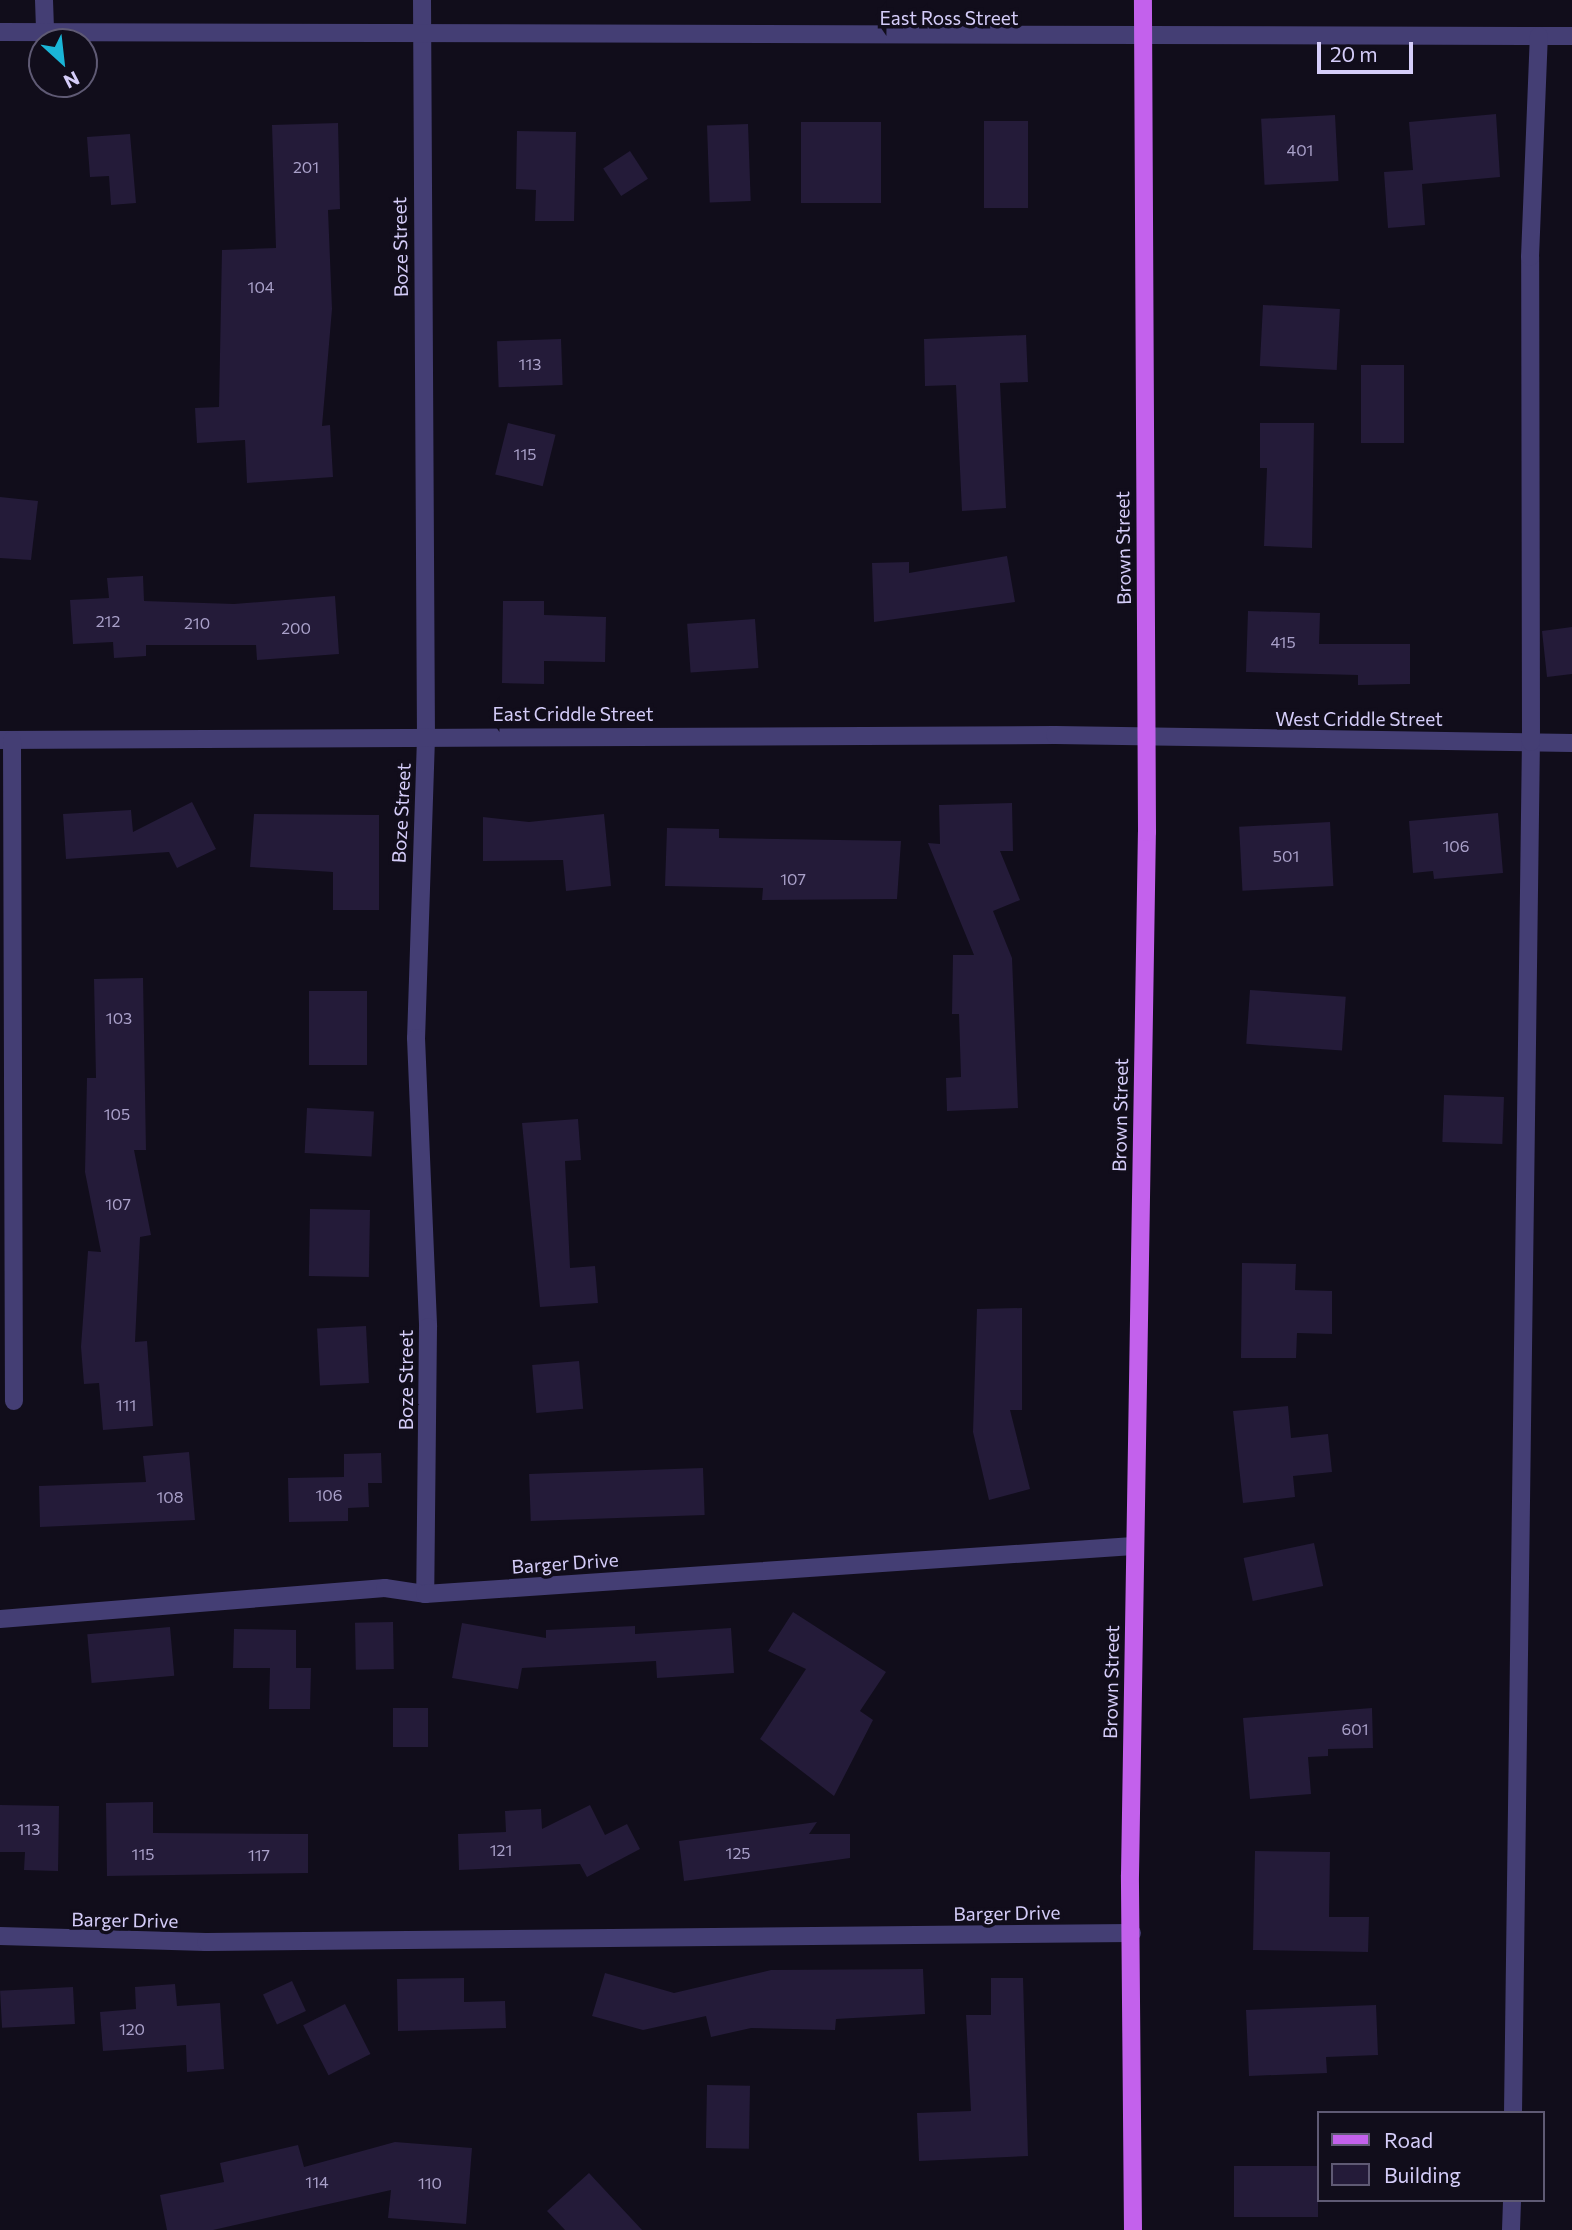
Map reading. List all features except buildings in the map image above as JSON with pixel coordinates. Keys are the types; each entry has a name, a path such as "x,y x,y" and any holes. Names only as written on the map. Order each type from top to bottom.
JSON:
{"main road":[{"name":"Brown Street","path":"1133,2230 1133,1546 1146,741 1143,0"}],"street":[{"path":"44,0 44,28"},
{"name":"Boze Street","path":"422,0 418,33 426,738 416,1038 428,1327 425,1594"},
{"name":"East Ross Street","path":"0,32 28,32"},
{"name":"East Ross Street","path":"98,32 1143,38 1572,36"},
{"path":"1513,2111 1531,742 1530,257 1539,36"},
{"name":"East Criddle Street","path":"6,740 1055,735 1146,741"},
{"path":"6,740 14,1401"},
{"name":"West Criddle Street","path":"1146,741 1572,743"},
{"name":"Barger Drive","path":"0,1619 385,1588 425,1594 1133,1546"},
{"name":"Barger Drive","path":"0,1936 206,1942 1132,1933"},
{"path":"1511,2230 1512,2202"}]}
